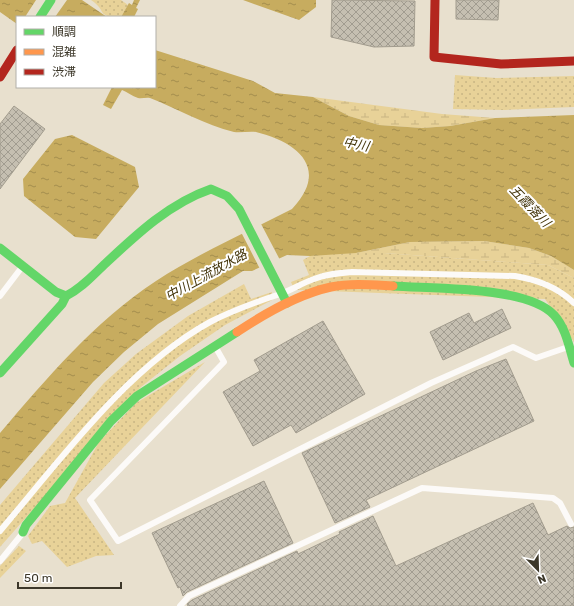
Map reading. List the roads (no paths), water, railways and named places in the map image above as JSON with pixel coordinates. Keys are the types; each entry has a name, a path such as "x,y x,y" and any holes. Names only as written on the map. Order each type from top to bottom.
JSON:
{"street":[{"path":"41,16 51,0"},
{"path":"435,0 434,57 501,64 574,61"},
{"path":"0,77 16,52"},
{"path":"0,373 62,304 66,296 78,290 138,235 193,195 211,189 228,196 239,209 287,303"},
{"path":"0,248 56,292 66,296"},
{"path":"23,532 26,525 116,416 137,396 258,318 287,303 330,287 360,284 489,292 510,295 538,305 551,313 560,322 574,363"}],"lane":[{"path":"0,296 23,266"},
{"path":"0,531 123,390 151,364 208,323 235,309 330,274 352,272 515,276 535,279 558,290 574,302"},
{"path":"215,347 224,362 90,500 118,541 431,383 513,347 536,358 568,346"},
{"path":"180,606 189,596 422,488 553,498 560,503 571,524"},
{"path":"0,561 23,532"}],"water":[{"path":"0,0 82,0 106,16 16,16 16,23 0,12"},
{"path":"134,0 140,0 134,16 122,16 129,3 132,5"},
{"path":"243,0 316,0 316,7 299,20"},
{"path":"156,50 253,81 275,93 313,97 349,116 379,125 422,128 450,126 495,118 574,115 574,270 551,256 529,248 484,241 410,242 356,253 310,256 287,255 252,271 243,271 158,324 124,352 93,382 0,489 0,433 72,352 112,314 156,281 206,252 292,209 303,195 308,182 308,170 304,159 296,150 271,137 256,132 234,132 223,129 150,98 138,98 122,90 111,109 103,105 112,88 156,88"},
{"path":"72,135 135,167 139,187 96,239 75,237 24,196 23,179 55,139"}],"water label":[{"name":"中川","path":"356,144"},
{"name":"五霞落川","path":"530,206"},
{"name":"中川上流放水路","path":"206,275"}]}
